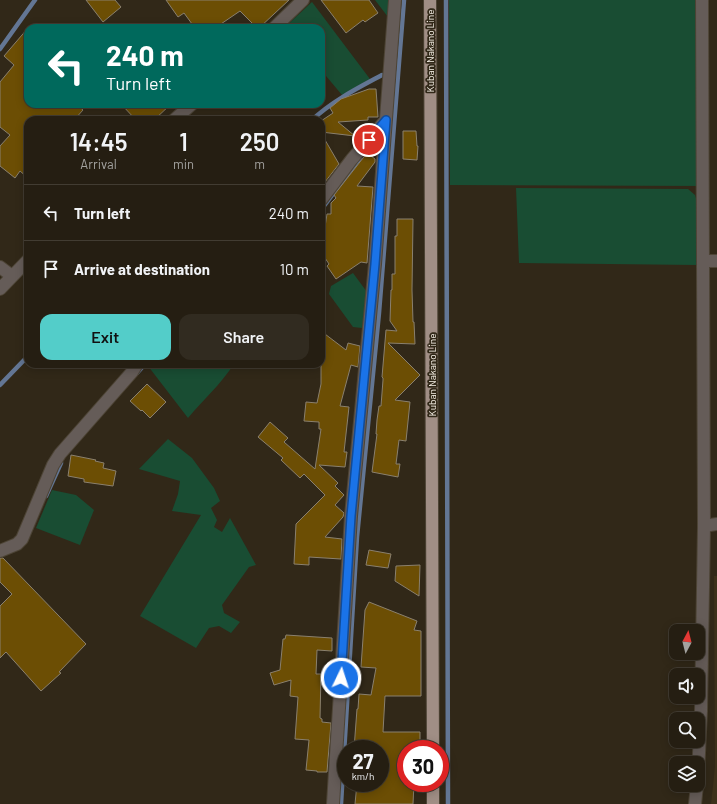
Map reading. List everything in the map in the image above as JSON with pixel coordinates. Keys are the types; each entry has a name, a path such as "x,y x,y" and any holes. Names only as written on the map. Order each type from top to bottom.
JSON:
{"main road":[{"name":"Kuban Nakano Line","path":"430,0 433,740"},
{"path":"433,792 433,804"}],"street":[{"path":"278,24 303,0"},
{"path":"333,804 351,516 375,264 395,0"},
{"path":"699,756 704,526 702,0"},
{"path":"178,116 188,108"},
{"path":"325,195 352,159 386,120"},
{"path":"703,261 717,261"},
{"path":"0,289 24,264"},
{"path":"0,267 12,276"},
{"path":"0,551 16,544 22,539 53,465 60,454 134,368"},
{"path":"704,526 717,524"},
{"path":"695,804 696,792"}],"shaded area":[{"path":"714,576 717,576 717,804 711,804 715,767"}],"green space":[{"path":"375,0 389,0 388,17"},
{"path":"449,0 709,0 709,186 450,185"},
{"path":"312,2 370,79 342,95 325,75 325,24 288,24"},
{"path":"516,188 688,189 695,195 697,202 696,265 519,263"},
{"path":"353,273 367,292 362,328 353,327 329,294 331,286"},
{"path":"150,368 231,368 218,385 188,418"},
{"path":"168,439 192,458 214,488 220,501 211,508 217,520 214,527 222,532 230,518 256,565 249,567 222,605 224,613 240,622 231,633 219,626 209,628 196,648 140,616 201,515 172,511 178,494 180,481 139,469"},
{"path":"52,490 76,495 94,510 80,545 36,528"}],"building":[{"path":"86,0 115,0 121,7 103,22"},
{"path":"166,0 289,0 263,24 253,24 240,11 221,24 192,24 184,13 178,17"},
{"path":"321,0 369,0 378,13 365,22 363,20 346,33"},
{"path":"24,33 24,108 81,108 83,110 78,116 24,116 24,174 20,171 15,178 0,166 0,146 10,135 0,127 0,82 14,65 4,56"},
{"path":"369,89 376,89 378,117 368,117 368,120 338,122 355,136 325,132 325,118 333,113 330,108 341,99"},
{"path":"125,108 167,108 158,116 132,116"},
{"path":"403,131 416,131 418,146 417,160 403,159"},
{"path":"325,140 339,164 325,182"},
{"path":"367,153 375,159 375,162 357,186 373,187 367,263 361,262 336,279 327,266 329,264 325,258 325,227 327,214 331,214 331,203 336,198 334,195"},
{"path":"397,219 413,219 412,290 415,344 388,343 420,375 395,400 410,402 406,441 399,440 396,464 400,464 398,477 372,472 377,434 377,420 379,406 381,406 386,330 397,331 390,321 392,274 395,274 395,236 397,236"},
{"path":"325,334 346,350 348,343 360,346 358,367 351,365 340,406 349,407 344,452 347,452 345,467 319,465 338,483 335,486 344,495 335,505 344,513 343,517 325,537 342,539 341,559 309,557 309,565 294,564 296,524 325,495 304,474 300,478 281,460 283,458 258,437 270,422 288,438 284,442 315,469 321,429 319,429 319,422 304,421 306,402 317,403 321,384 321,368 325,368"},
{"path":"147,384 166,402 150,418 130,401"},
{"path":"71,455 96,460 95,461 104,463 103,468 116,471 113,486 84,482 84,479 68,476"},
{"path":"369,550 391,554 388,568 366,565"},
{"path":"0,558 3,558 86,644 59,672 61,673 41,691 6,652 0,658 0,606 12,594 0,582"},
{"path":"420,565 419,596 395,581 396,566"},
{"path":"369,602 417,621 414,630 421,631 421,696 385,696 383,732 420,732 420,740 397,740 397,792 414,792 413,804 355,804 356,792 389,792 389,740 355,740 359,694 371,695 376,668 361,667 365,610"},
{"path":"286,635 332,638 332,651 317,650 316,674 321,674 320,718 322,719 322,722 331,723 327,772 306,770 309,740 295,739 298,697 290,696 291,680 274,685 270,673 280,670 283,639 285,639"}],"waterway":[{"path":"0,49 35,0"},
{"path":"341,804 357,537 379,313 404,0"},
{"path":"446,0 448,804"},
{"path":"317,116 337,101 382,75"},
{"path":"325,205 360,158"},
{"path":"0,385 24,360"},
{"path":"137,373 141,368"},
{"path":"46,496 61,463"}],"route":[{"path":"341,678 351,516 375,264 386,120 369,140"}]}
